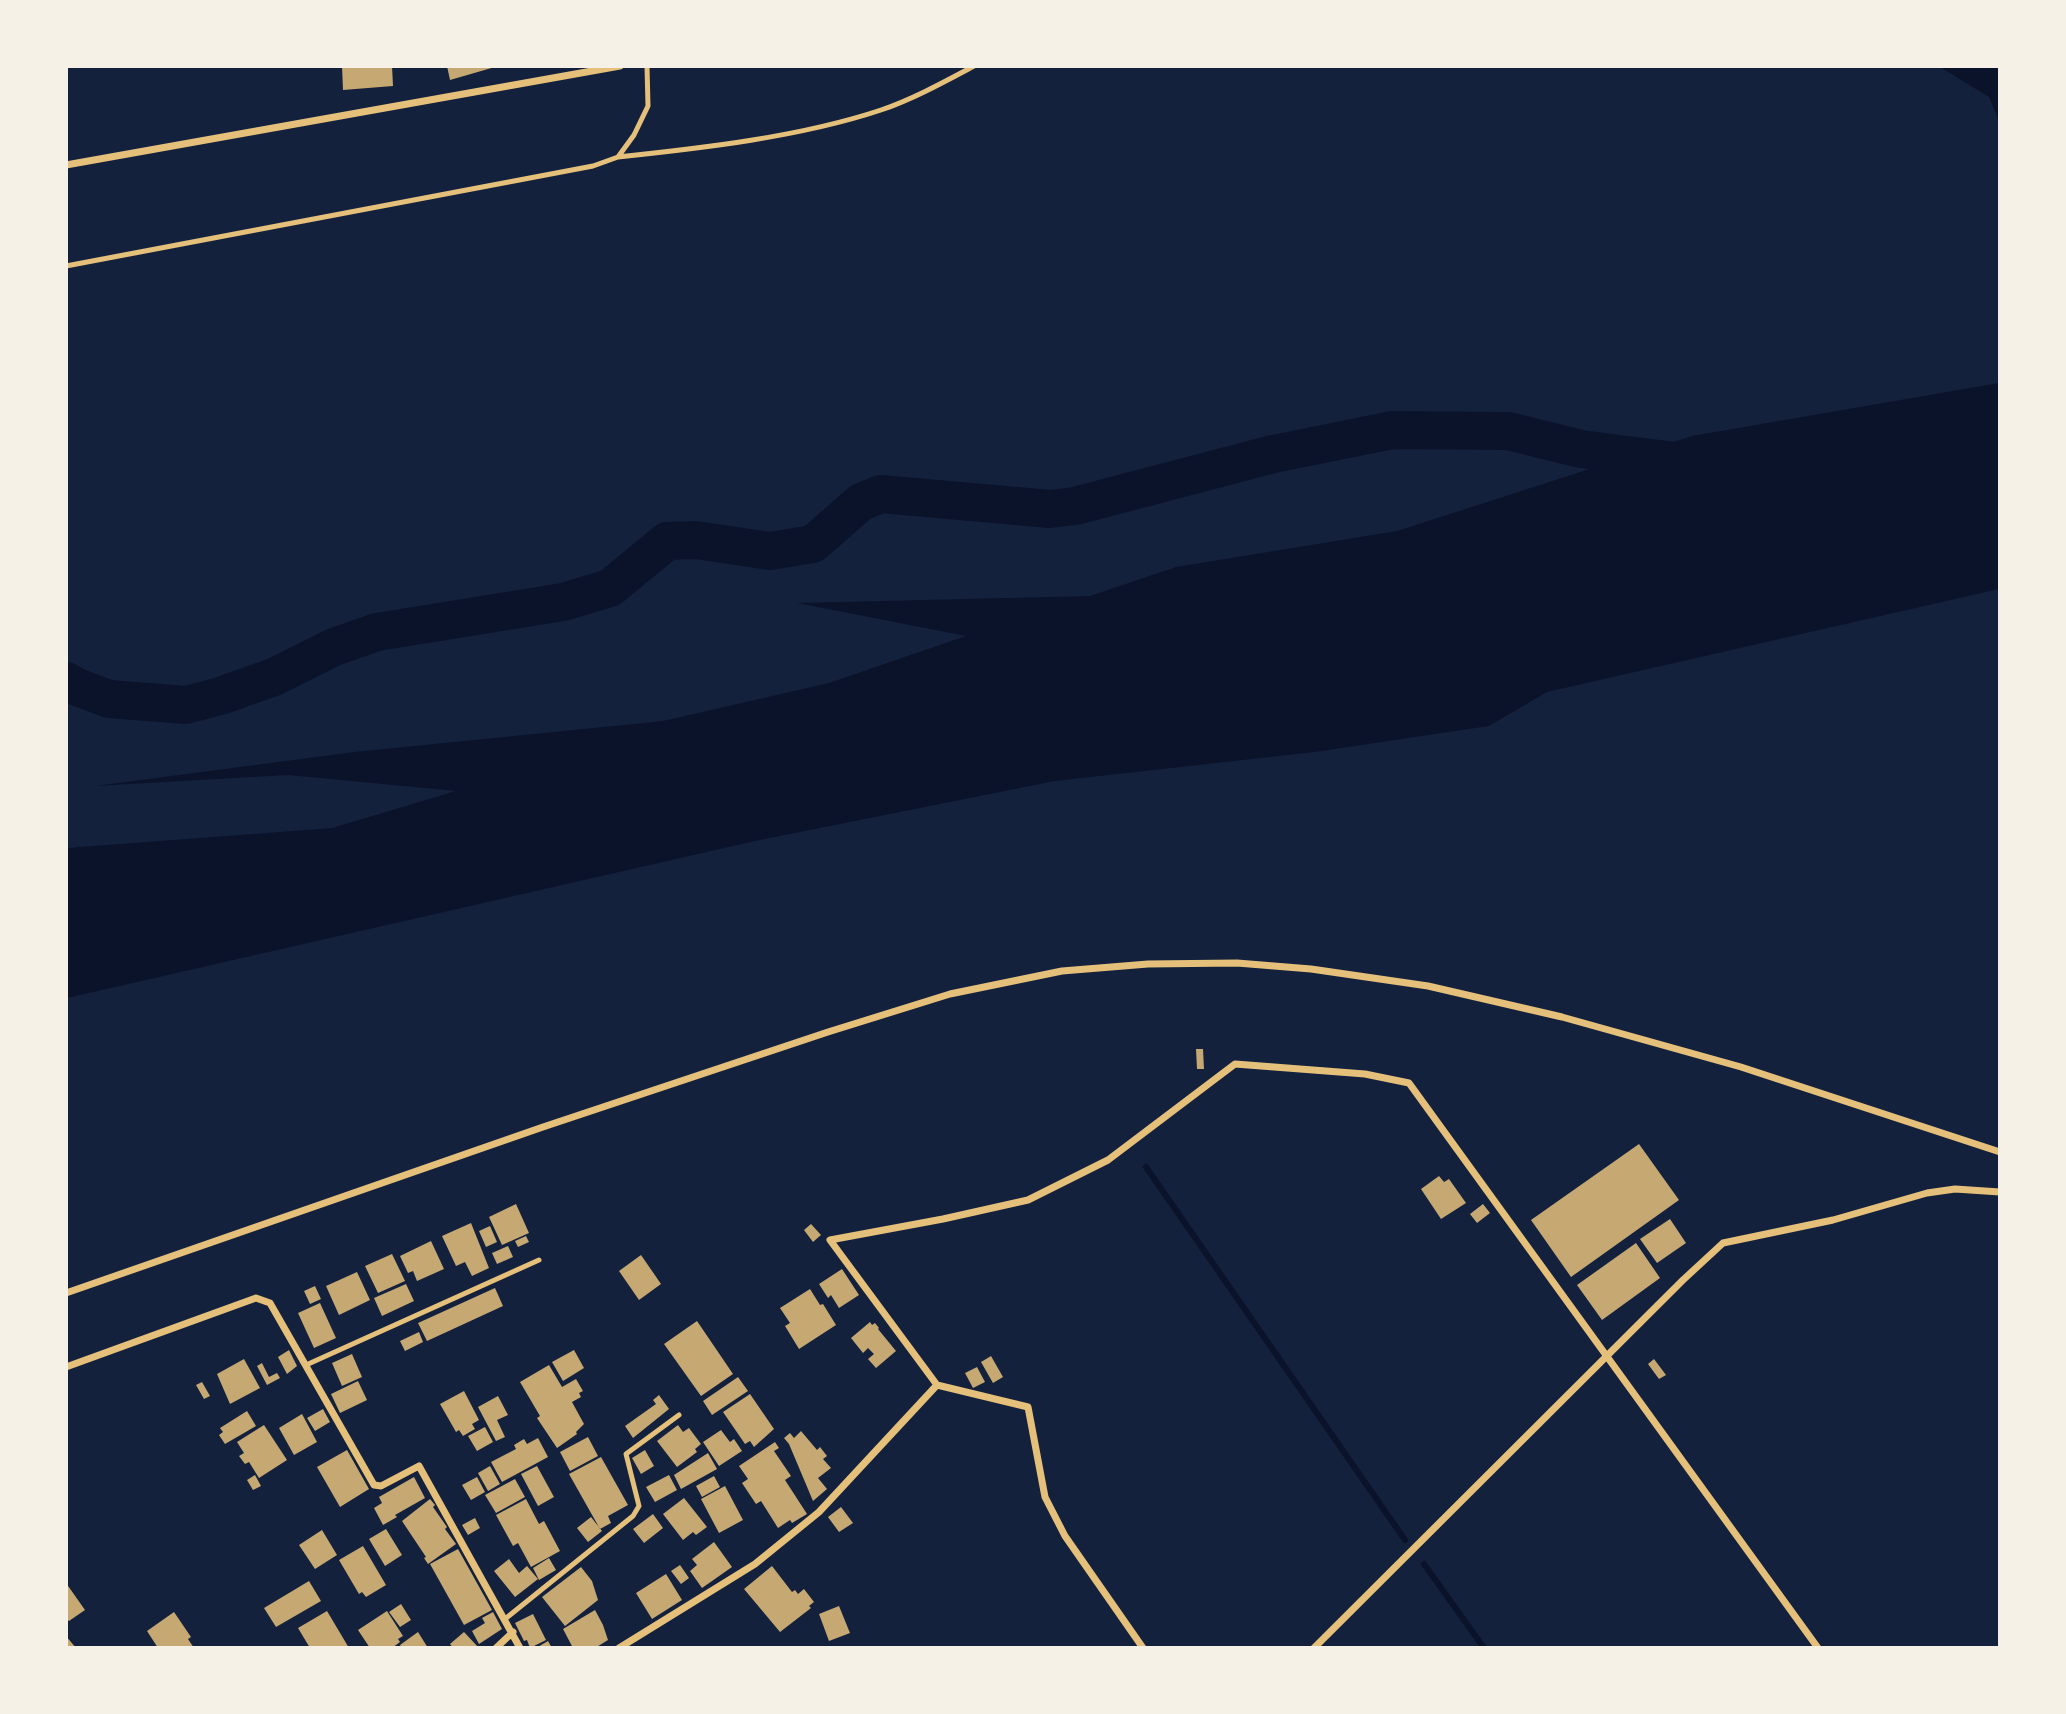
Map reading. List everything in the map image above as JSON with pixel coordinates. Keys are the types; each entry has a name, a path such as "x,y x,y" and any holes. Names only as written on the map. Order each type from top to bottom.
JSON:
{"street":[{"path":"66,165 620,66"},
{"path":"66,1293 542,1127 937,998 1062,971 1148,964 1249,964 1311,969 1428,986 1562,1017 1741,1067 2000,1152"},
{"path":"1143,1647 1065,1536 1045,1497 1028,1406 937,1385 830,1240 1028,1200 1108,1160 1236,1065 1365,1074 1409,1083 1818,1647"},
{"path":"1314,1647 1682,1280 1723,1243 1833,1220 1927,1193 1955,1189 2000,1192"},
{"path":"66,1367 256,1298 270,1303 374,1485 381,1486 419,1465 520,1647"},
{"path":"619,1647 755,1564 819,1512 937,1385"},
{"path":"496,1647 513,1632"}],"lane":[{"path":"618,157 634,135 648,106 647,66"},
{"path":"66,266 593,166 618,157 803,130 884,109 974,66"},
{"path":"306,1365 539,1260"},
{"path":"505,1619 633,1516 639,1506 625,1454 679,1415"}],"water":[{"path":"1940,67 1999,67 1999,121 1989,97"},
{"path":"1999,383 1999,589 1547,692 1489,726 1315,752 1055,781 755,841 67,998 67,848 332,828 456,791 288,775 95,786 354,752 663,721 829,683 966,636 797,603 1090,596 1176,567 1397,531 1692,436"}],"building":[{"path":"342,66 392,66 393,86 343,90"},
{"path":"447,66 495,66 495,67 450,80"},
{"path":"1196,1049 1203,1049 1204,1069 1197,1069"},
{"path":"1639,1144 1679,1200 1571,1277 1531,1220"},
{"path":"1439,1176 1444,1182 1449,1179 1466,1203 1441,1219 1421,1189"},
{"path":"516,1204 529,1233 502,1245 489,1217"},
{"path":"1483,1204 1490,1213 1477,1223 1470,1214"},
{"path":"1670,1219 1686,1243 1657,1263 1640,1239"},
{"path":"471,1223 489,1268 472,1276 465,1262 456,1266 442,1236"},
{"path":"811,1224 821,1235 813,1242 804,1230"},
{"path":"490,1226 497,1242 486,1247 479,1231"},
{"path":"526,1236 529,1242 518,1247 515,1241"},
{"path":"431,1241 444,1269 417,1281 413,1271 408,1273 400,1256"},
{"path":"1636,1243 1660,1278 1602,1320 1577,1285"},
{"path":"508,1246 513,1257 497,1264 492,1253"},
{"path":"392,1254 405,1281 378,1293 365,1266"},
{"path":"641,1255 661,1284 639,1300 619,1271"},
{"path":"842,1269 859,1295 839,1308 831,1295 828,1298 819,1284"},
{"path":"357,1272 370,1300 339,1315 326,1286"},
{"path":"406,1284 414,1301 382,1316 374,1298"},
{"path":"315,1286 321,1299 310,1304 304,1291"},
{"path":"495,1288 503,1306 427,1341 418,1323"},
{"path":"810,1289 836,1325 799,1349 785,1326 790,1323 780,1308"},
{"path":"320,1303 336,1338 314,1348 298,1313"},
{"path":"697,1321 733,1374 701,1396 664,1344"},
{"path":"870,1322 872,1325 875,1323 896,1351 876,1368 868,1359 874,1354 868,1348 863,1353 851,1338"},
{"path":"419,1332 423,1342 405,1351 400,1341"},
{"path":"289,1350 297,1366 287,1374 278,1357"},
{"path":"574,1350 584,1368 563,1381 552,1362"},
{"path":"352,1354 362,1377 342,1386 332,1363"},
{"path":"991,1356 1003,1377 993,1383 981,1362"},
{"path":"244,1359 260,1388 230,1404 217,1374"},
{"path":"1654,1359 1666,1375 1659,1379 1648,1364"},
{"path":"262,1363 269,1377 277,1373 280,1378 267,1385 257,1366"},
{"path":"549,1365 562,1387 576,1379 583,1391 579,1393 581,1397 572,1402 584,1424 577,1434 557,1448 537,1418 540,1416 520,1382"},
{"path":"977,1367 985,1382 973,1388 965,1373"},
{"path":"738,1377 748,1391 712,1415 703,1401"},
{"path":"358,1381 367,1400 340,1413 331,1394"},
{"path":"202,1382 210,1396 204,1399 196,1385"},
{"path":"464,1391 479,1420 472,1424 475,1429 463,1436 459,1430 456,1432 440,1404"},
{"path":"750,1394 774,1429 754,1447 750,1441 745,1444 723,1412"},
{"path":"659,1395 669,1409 633,1438 625,1426 656,1404 653,1400"},
{"path":"498,1396 508,1415 497,1420 505,1437 496,1441 478,1407"},
{"path":"323,1409 330,1422 315,1431 307,1418"},
{"path":"247,1411 256,1426 225,1444 219,1435 223,1432 220,1428"},
{"path":"302,1414 317,1442 294,1455 279,1428"},
{"path":"264,1425 287,1460 259,1478 249,1462 245,1464 239,1456 244,1453 237,1442"},
{"path":"678,1425 683,1432 689,1428 701,1444 695,1449 697,1452 677,1467 657,1441"},
{"path":"485,1427 493,1442 477,1451 468,1436"},
{"path":"721,1430 730,1442 734,1439 742,1451 719,1466 703,1442"},
{"path":"801,1431 817,1450 820,1447 827,1456 823,1459 831,1468 818,1478 827,1489 813,1501 784,1438 790,1433 794,1438"},
{"path":"588,1437 598,1456 570,1471 560,1452"},
{"path":"538,1438 548,1457 502,1482 491,1462 516,1449 514,1445 524,1439 527,1444"},
{"path":"775,1442 779,1448 774,1451 791,1476 785,1480 807,1514 778,1528 761,1501 756,1504 742,1483 748,1479 739,1466"},
{"path":"347,1450 369,1489 340,1507 317,1467"},
{"path":"645,1450 654,1466 641,1474 632,1458"},
{"path":"708,1453 717,1469 681,1489 674,1475"},
{"path":"601,1457 628,1505 608,1516 611,1523 600,1529 569,1474"},
{"path":"490,1466 500,1484 488,1491 478,1473"},
{"path":"537,1466 554,1497 538,1506 521,1474"},
{"path":"255,1475 261,1486 253,1490 247,1480"},
{"path":"669,1475 677,1490 655,1502 646,1487"},
{"path":"714,1476 720,1487 702,1497 696,1486"},
{"path":"414,1477 425,1498 383,1525 374,1508 382,1503 379,1497"},
{"path":"477,1477 485,1492 471,1500 462,1485"},
{"path":"515,1479 525,1497 496,1513 485,1495"},
{"path":"725,1486 743,1520 719,1533 701,1499"},
{"path":"684,1498 707,1527 696,1535 693,1532 683,1540 663,1514"},
{"path":"430,1499 456,1544 428,1564 402,1521"},
{"path":"526,1499 539,1524 544,1521 560,1551 531,1567 518,1543 513,1546 496,1515"},
{"path":"841,1507 853,1523 839,1532 828,1517"},
{"path":"653,1514 663,1528 644,1543 633,1529"},
{"path":"591,1517 602,1531 588,1542 577,1528"},
{"path":"475,1518 480,1528 468,1535 462,1525"},
{"path":"386,1529 402,1555 385,1566 369,1539"},
{"path":"322,1530 337,1555 315,1569 299,1545"},
{"path":"714,1542 732,1567 702,1588 690,1571 697,1565 692,1559"},
{"path":"363,1546 386,1585 366,1597 362,1592 359,1594 339,1560"},
{"path":"458,1549 492,1610 464,1625 430,1564"},
{"path":"549,1558 556,1570 539,1580 533,1568"},
{"path":"509,1559 519,1573 527,1566 538,1579 515,1597 494,1571"},
{"path":"680,1565 689,1578 681,1584 671,1571"},
{"path":"772,1566 792,1592 795,1590 798,1594 804,1589 814,1602 809,1606 811,1608 780,1632 744,1589"},
{"path":"581,1567 592,1581 598,1600 565,1626 542,1597"},
{"path":"666,1574 682,1600 652,1619 636,1593"},
{"path":"309,1581 321,1601 276,1627 264,1608"},
{"path":"66,1583 85,1610 69,1621 66,1618"},
{"path":"401,1604 411,1620 400,1627 389,1612"},
{"path":"839,1606 850,1633 829,1641 819,1614"},
{"path":"595,1610 608,1640 595,1648 573,1648 563,1629"},
{"path":"327,1611 349,1648 310,1648 298,1628"},
{"path":"387,1611 403,1636 392,1648 370,1648 358,1630"},
{"path":"174,1612 191,1637 188,1639 194,1648 158,1648 147,1631"},
{"path":"493,1612 502,1629 479,1644 472,1631 485,1623 482,1618"},
{"path":"533,1614 546,1640 530,1648 515,1623"},
{"path":"418,1632 428,1648 402,1648 400,1645"},
{"path":"464,1632 479,1648 453,1648 450,1644"},
{"path":"66,1636 76,1648 66,1648"},
{"path":"548,1641 552,1648 536,1648"}],"waterway":[{"path":"66,681 109,699 186,705 274,677 334,647 377,632 563,602 610,588 667,541 696,540 770,551 813,544 861,502 881,494 1050,509 1075,506 1273,454 1392,430 1508,431 1581,449 1683,462"},
{"path":"1146,1167 1405,1540"},
{"path":"1424,1564 1484,1648"}]}
